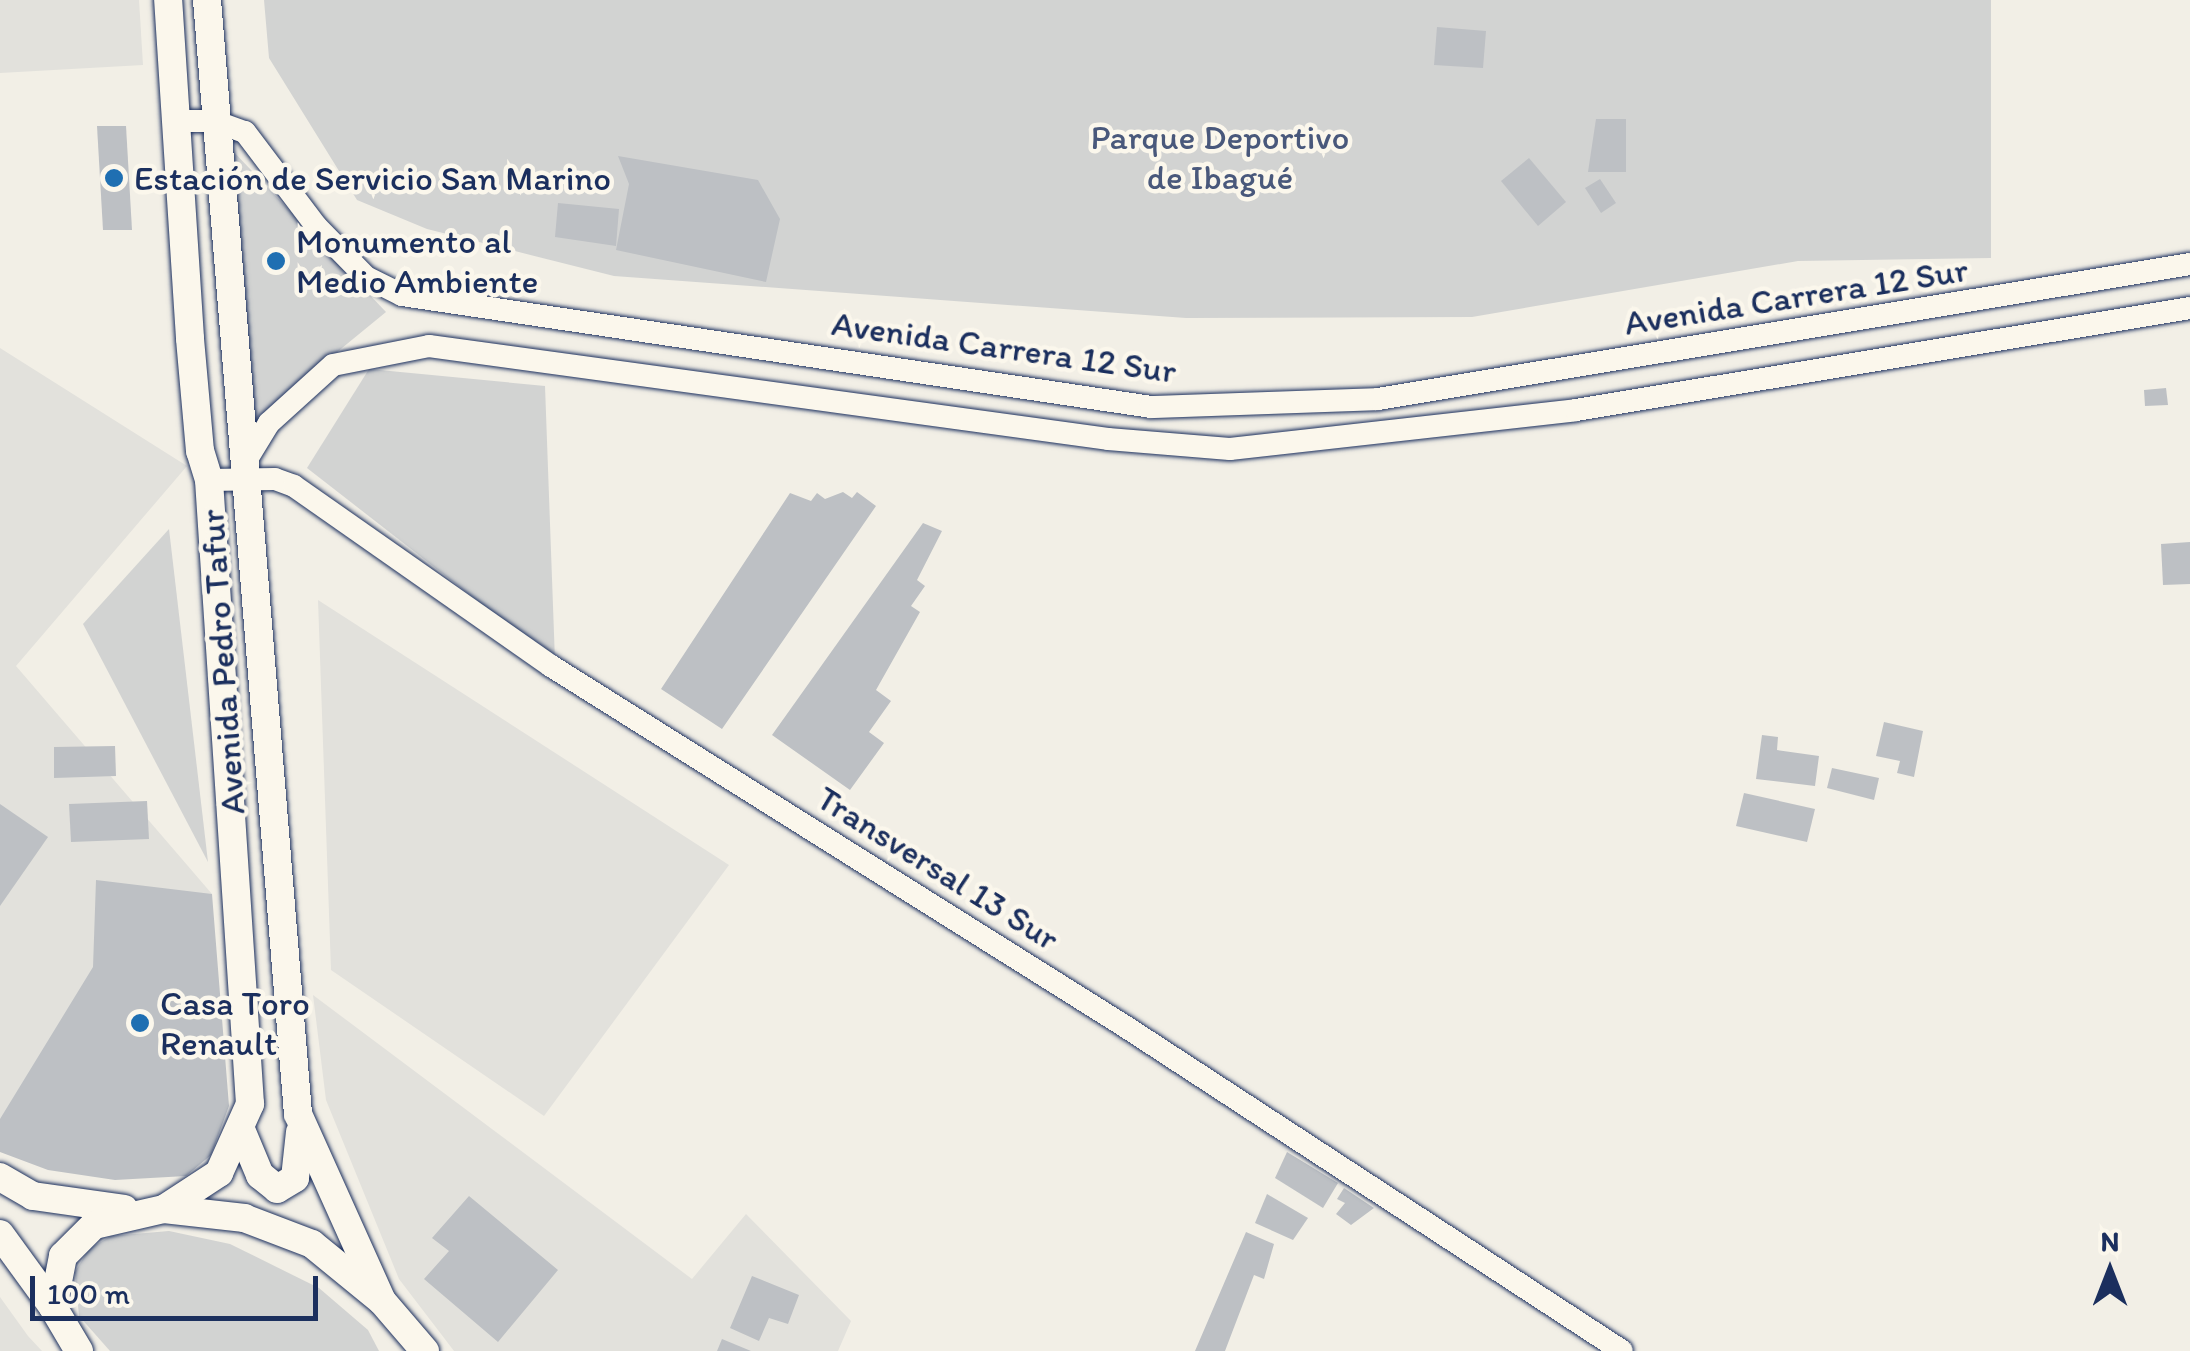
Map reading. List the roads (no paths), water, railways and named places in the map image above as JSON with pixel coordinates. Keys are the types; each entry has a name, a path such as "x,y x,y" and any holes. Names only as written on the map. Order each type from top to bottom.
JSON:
{"main road":[{"name":"Avenida Pedro Tafur","path":"158,1210 220,1174 242,1132 250,1104 209,480 198,433 168,0"},
{"name":"Avenida Pedro Tafur","path":"207,0 298,1114 382,1301"},
{"path":"242,1132 269,1186 289,1186 300,1165 298,1114"},
{"path":"0,1177 34,1196 94,1209 212,1212 282,1229 335,1259 382,1301 424,1351"},
{"path":"52,1307 54,1278 75,1239 94,1225 158,1210"},
{"path":"0,1234 79,1351"}],"street":[{"path":"176,121 214,121"},
{"name":"Avenida Carrera 12 Sur","path":"214,121 245,132 316,226 366,277 402,295 1151,408 1378,400 2190,264"},
{"path":"244,471 269,423 333,365 429,346 1108,439 1230,449 1576,410 2190,308"},
{"name":"Transversal 13 Sur","path":"209,480 244,471 294,486 552,666 1126,1027 1622,1351"}],"place":[{"name":"Estación de Servicio San Marino","path":"114,178"},
{"name":"Monumento al Medio Ambiente","path":"276,261"},
{"name":"Casa Toro Renault","path":"140,1023"}],"park label":[{"name":"Parque Deportivo de Ibagué","path":"1220,157"}]}
